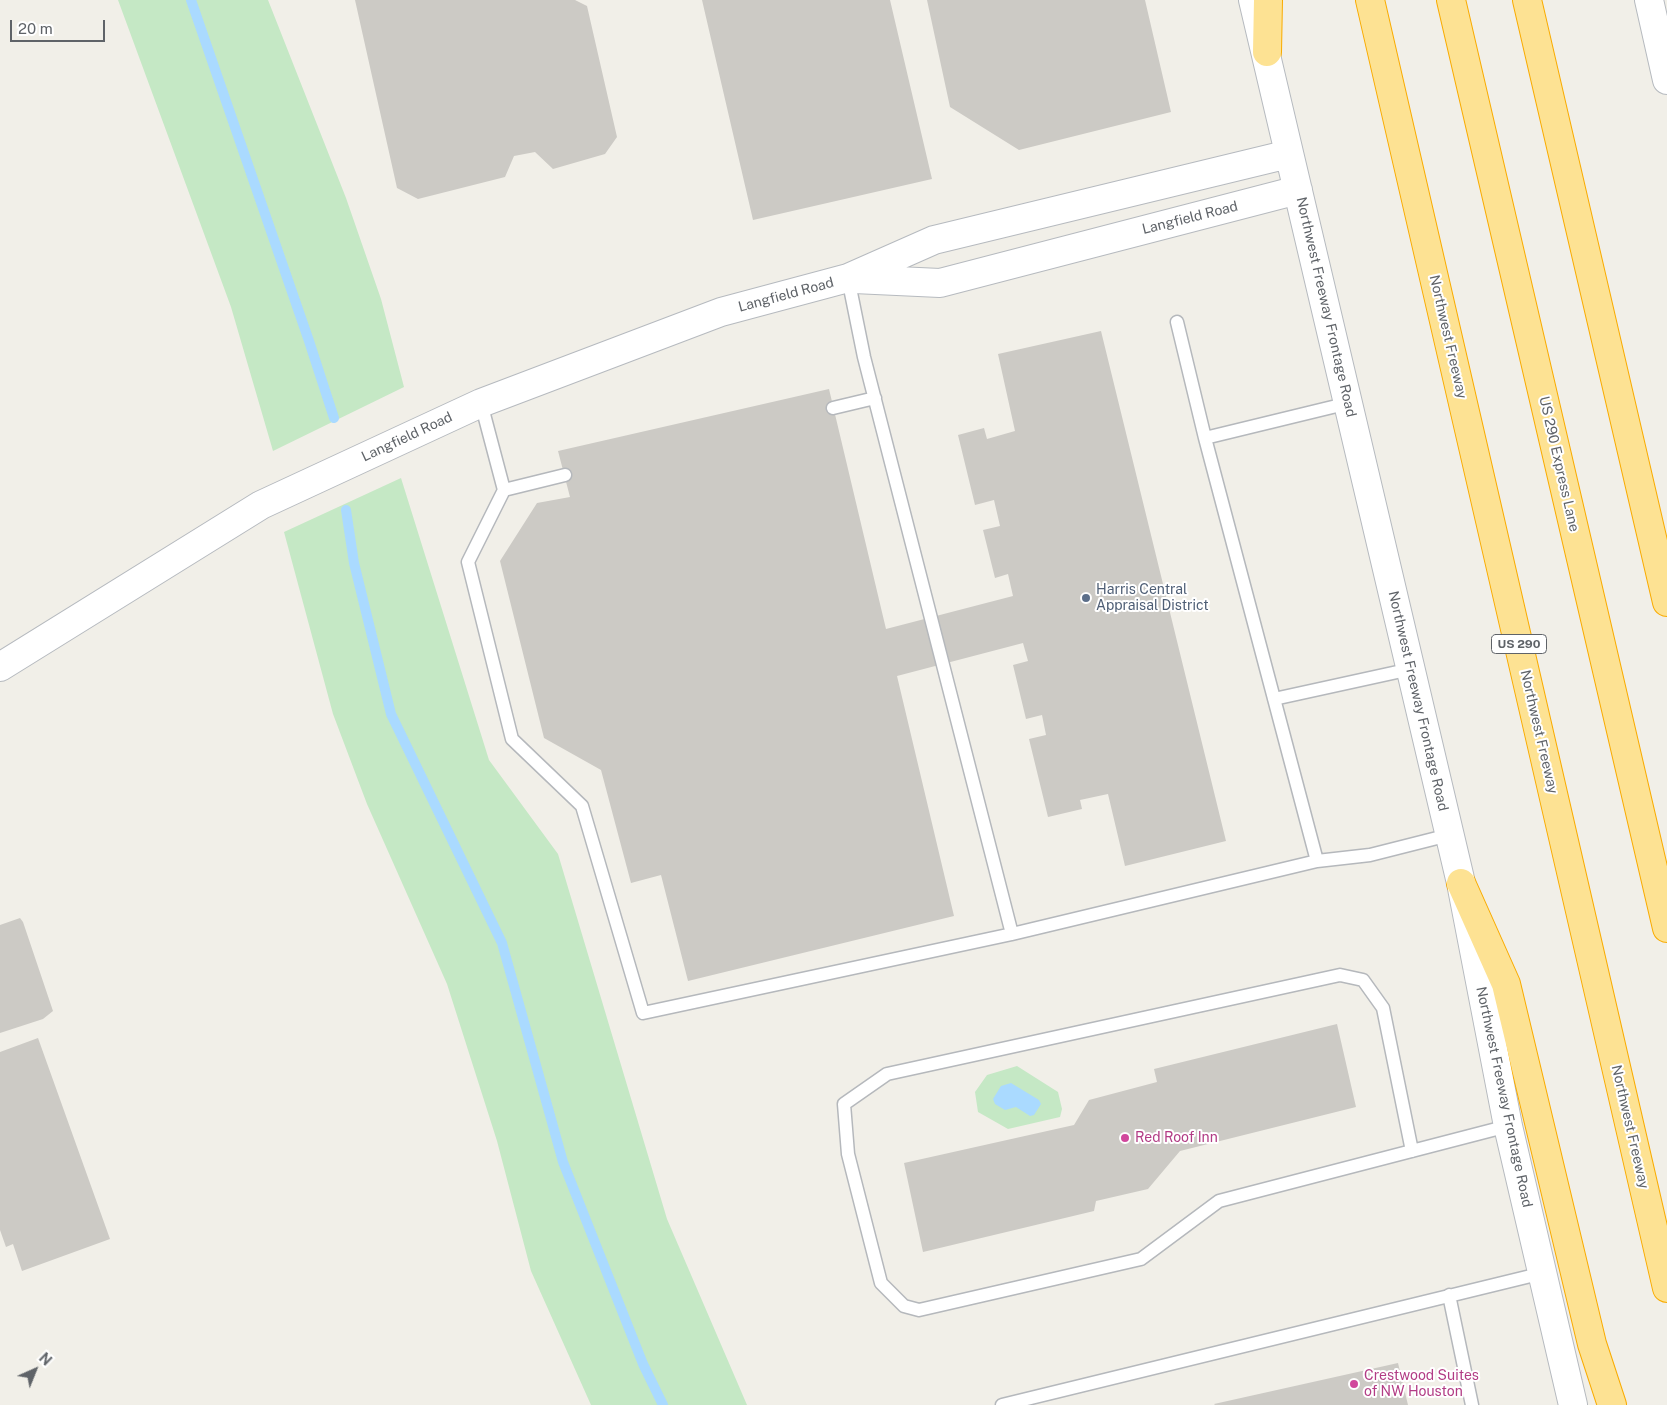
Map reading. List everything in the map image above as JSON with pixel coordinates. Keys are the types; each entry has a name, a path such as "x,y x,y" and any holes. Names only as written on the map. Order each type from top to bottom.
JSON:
{"highway":[{"path":"1267,52 1268,0"},
{"name":"Northwest Freeway","path":"1370,0 1667,1288"},
{"name":"US 290 Express Lane","path":"1450,0 1667,928"},
{"path":"1527,0 1667,602"},
{"path":"1461,883 1506,984 1592,1344 1612,1405"}],"street":[{"name":"Northwest Freeway Frontage Road","path":"1253,0 1267,52 1289,154 1461,883 1508,1126 1573,1405"},
{"path":"1648,0 1667,80"},
{"name":"Langfield Road","path":"0,667 261,505 481,403 721,312 848,278 934,240 1289,154"},
{"name":"Langfield Road","path":"848,278 940,283 1298,190"}],"lane":[{"path":"848,278 875,398 1012,934"},
{"path":"1177,322 1205,438 1317,862"},
{"path":"833,408 875,398"},
{"path":"481,403 504,490 468,562 512,739 582,806 644,1013 1012,934 1317,862 1370,855 1449,835"},
{"path":"1205,438 1349,403"},
{"path":"504,490 565,475"},
{"path":"1274,699 1411,669"},
{"path":"1412,1151 1383,1008 1363,980 1340,975 887,1074 844,1104 848,1154 881,1283 904,1306 919,1310 1141,1259 1219,1201 1412,1151 1508,1126"},
{"path":"1002,1405 1543,1273"},
{"path":"1448,1295 1472,1405"}],"green space":[{"path":"118,0 268,0 346,198 381,299 404,387 273,451 231,307"},
{"path":"401,478 489,760 558,854 667,1219 747,1405 591,1405 531,1271 497,1141 447,984 367,804 333,714 284,532"},
{"path":"1017,1066 1058,1092 1062,1109 1060,1117 1008,1129 978,1112 975,1092 987,1075"}],"water":[{"path":"1011,1083 1039,1100 1041,1104 1034,1115 1030,1116 1016,1107 1005,1110 995,1104 993,1099 1001,1086"}],"building":[{"path":"355,0 575,0 587,6 617,137 605,154 553,169 535,152 514,156 505,177 418,199 397,188"},
{"path":"702,0 890,0 932,179 753,220"},
{"path":"927,0 1145,0 1171,112 1019,150 950,107"},
{"path":"1101,331 1226,841 1125,866 1108,794 1080,800 1082,809 1048,817 1029,739 1046,735 1042,715 1026,719 1013,665 1028,661 1023,643 897,676 954,916 688,981 661,875 631,883 601,770 544,738 500,561 537,503 570,497 558,451 829,389 886,629 1013,596 1008,574 995,578 983,530 1000,526 994,500 975,505 958,435 984,428 987,439 1015,431 998,354"},
{"path":"20,918 53,1011 43,1019 0,1033 0,925"},
{"name":"Red Roof Inn","path":"1337,1024 1356,1107 1180,1151 1148,1189 1096,1201 1094,1211 923,1252 904,1163 1074,1125 1089,1100 1157,1082 1154,1069"},
{"path":"38,1038 110,1239 22,1271 13,1244 6,1247 0,1230 0,1052"},
{"name":"Crestwood Suites of NW Houston","path":"1398,1363 1408,1405 1214,1404"}],"waterway":[{"path":"191,0 334,418"},
{"path":"346,510 354,563 391,714 502,943 563,1162 643,1364 663,1405"}],"place":[{"name":"Harris Central Appraisal District","path":"1086,598"},
{"name":"Red Roof Inn","path":"1125,1138"},
{"name":"Crestwood Suites of NW Houston","path":"1354,1384"}]}
